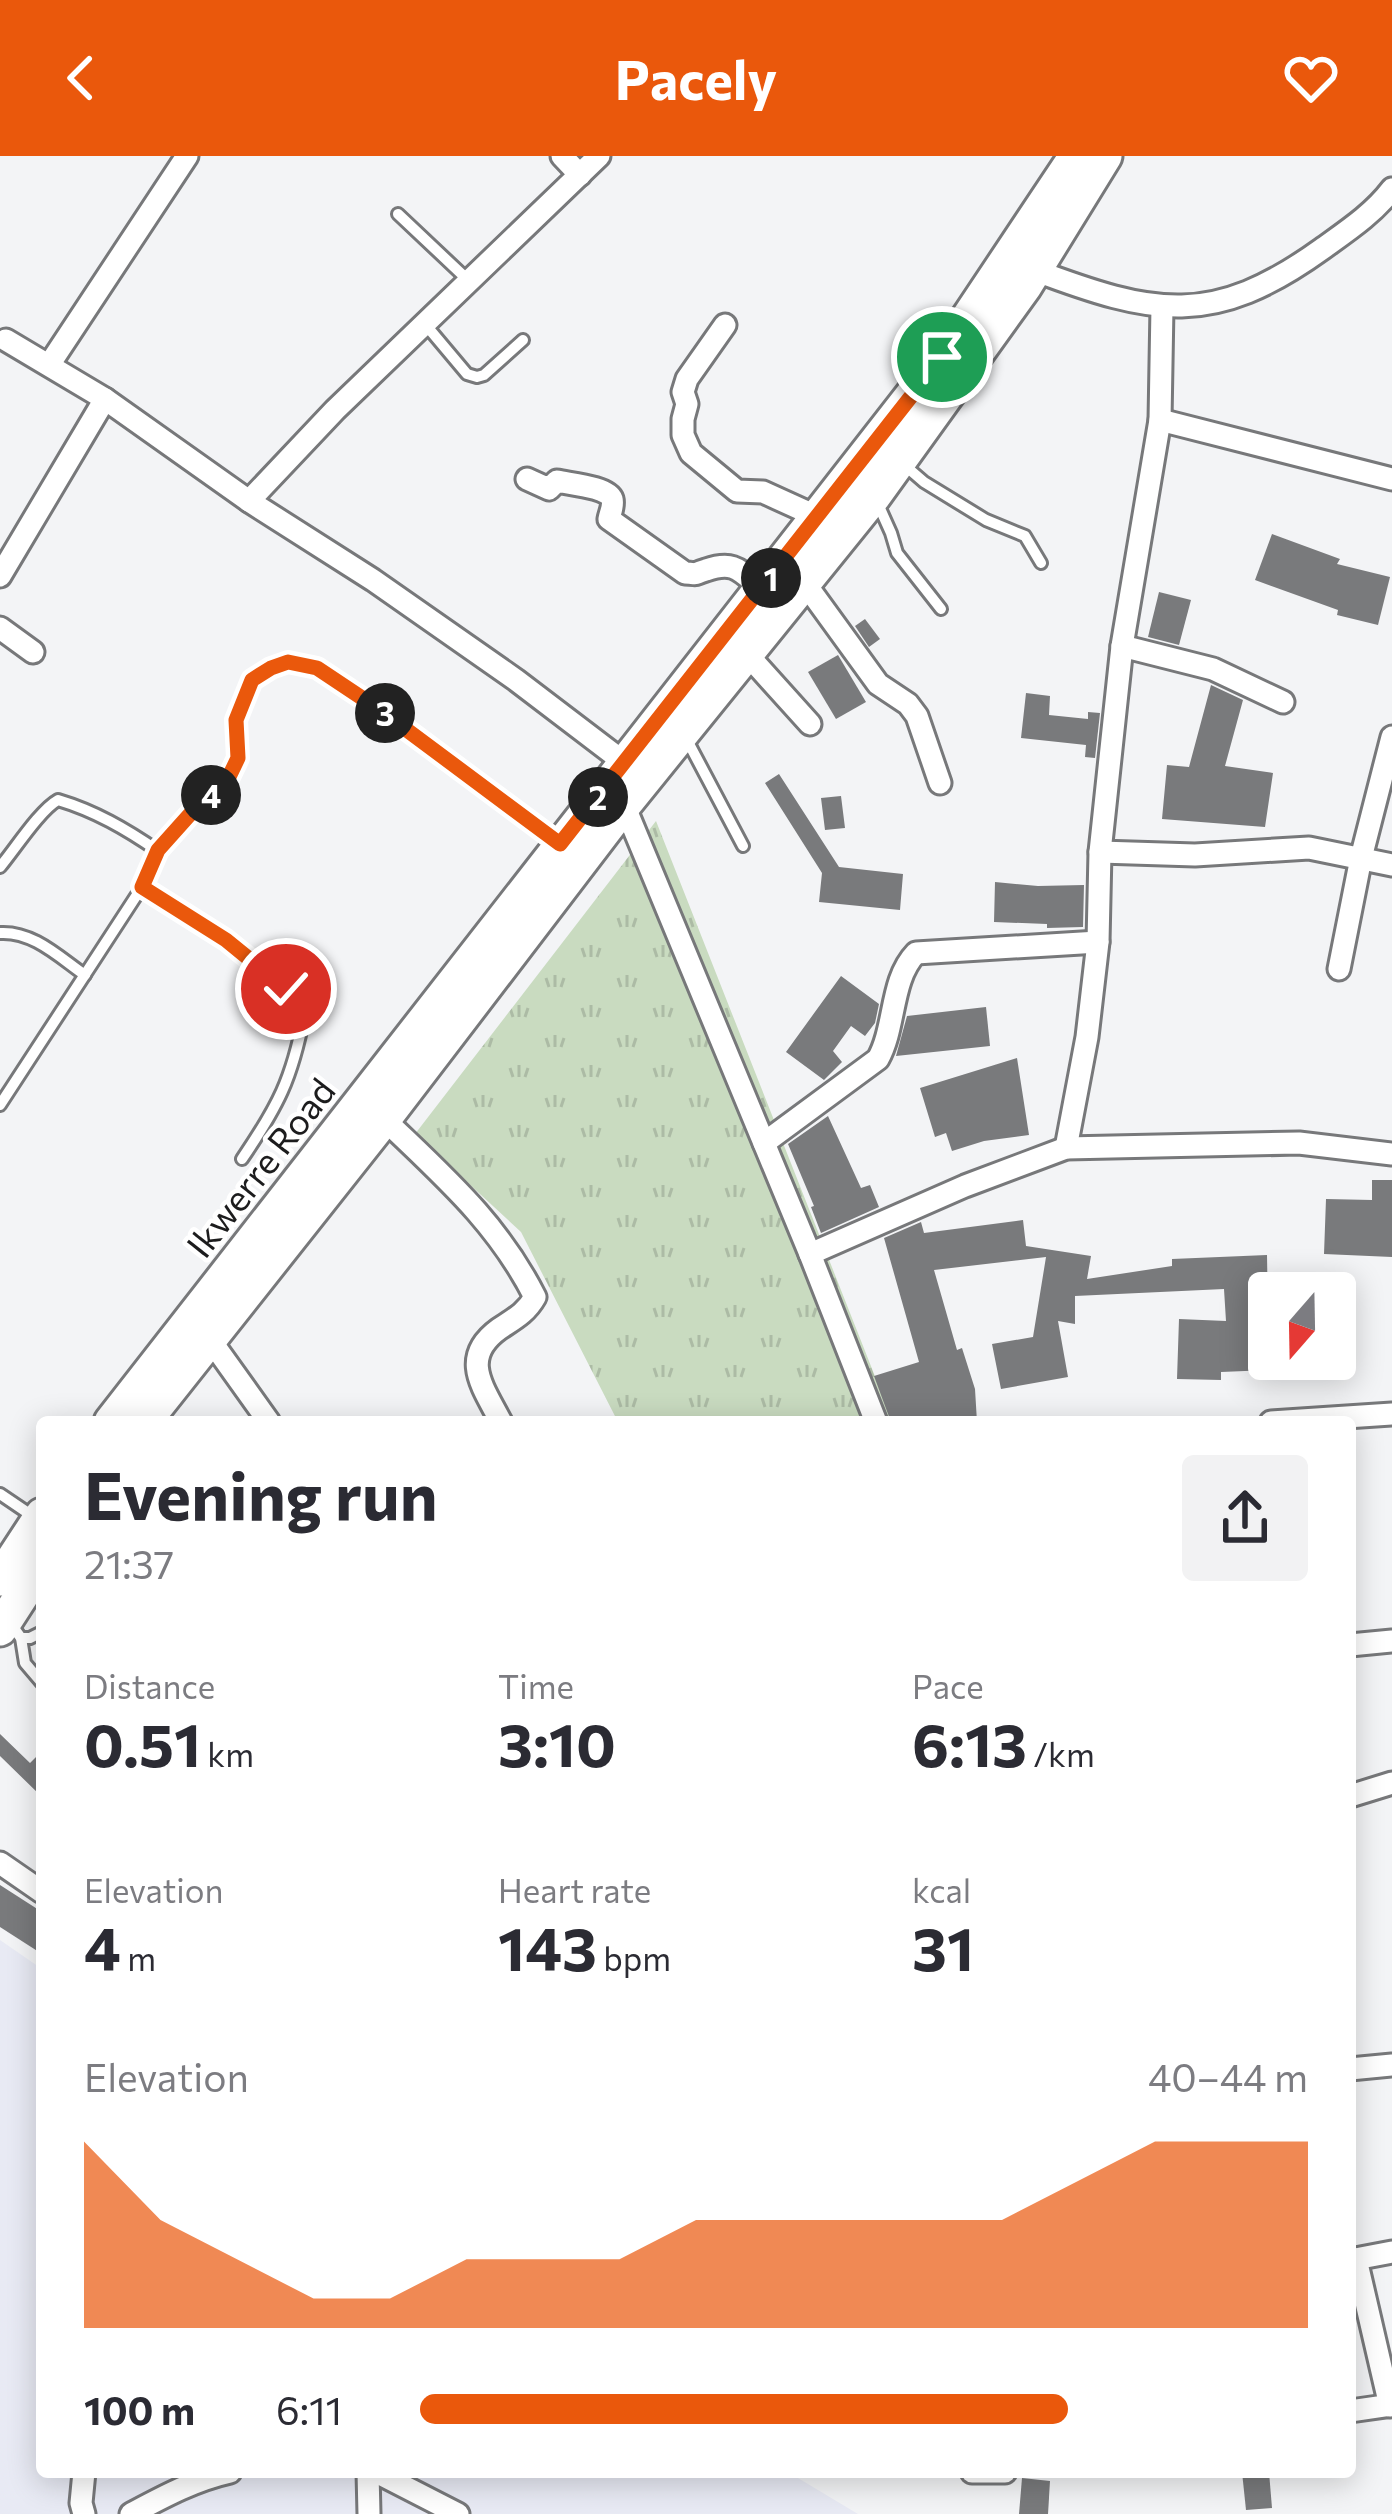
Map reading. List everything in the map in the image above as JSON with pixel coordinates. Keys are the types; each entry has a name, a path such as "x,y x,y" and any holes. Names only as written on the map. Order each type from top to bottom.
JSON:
{"main road":[{"name":"Ikwerre Road","path":"116,1416 942,357 1076,156"},
{"name":"Ikwerre Road","path":"150,1416 624,805 874,496 1034,271 1105,156"},
{"path":"0,1579 36,1524"},
{"path":"9,1629 36,1576"}],"street":[{"path":"49,365 188,156"},
{"path":"562,156 580,175"},
{"path":"249,501 335,410 599,156"},
{"path":"1034,271 1103,295 1162,307 1206,306 1269,283 1299,266 1357,224 1392,189"},
{"path":"1066,1148 1087,1037 1098,942 1100,852 1122,646 1160,420 1162,307"},
{"path":"725,326 687,380 682,435 691,453 737,491 763,492 818,517"},
{"path":"6,340 105,399 249,501 373,580 626,763"},
{"path":"0,576 105,399"},
{"path":"1160,420 1392,479"},
{"path":"527,478 549,489 557,481 597,487 612,499 609,519 685,573 728,564 762,589"},
{"path":"804,583 878,684 917,716 940,783"},
{"path":"0,628 33,652"},
{"path":"1122,646 1213,669 1283,702"},
{"path":"746,653 810,724"},
{"path":"1339,969 1392,737"},
{"path":"624,805 874,1416"},
{"path":"1100,852 1195,855 1309,848 1392,865"},
{"path":"764,1143 878,1059 902,974 916,953 1098,942"},
{"path":"384,1119 475,1206 535,1297 527,1311 493,1334 475,1360 498,1416"},
{"path":"810,1254 1066,1148 1299,1143 1392,1154"},
{"path":"208,1338 265,1416"},
{"path":"1356,1416 1392,1414"},
{"path":"1356,1644 1392,1641"},
{"path":"1356,1794 1392,1783"},
{"path":"0,1863 36,1888"},
{"path":"1356,2068 1392,2065"},
{"path":"1356,2258 1392,2252"},
{"path":"1356,2271 1391,2406 1356,2410"},
{"path":"83,2478 85,2514"},
{"path":"130,2514 204,2478"},
{"path":"369,2514 372,2478"},
{"path":"384,2478 458,2514"}],"lane":[{"path":"398,214 469,281"},
{"path":"425,323 467,374 477,377 523,340"},
{"path":"899,460 986,520 1024,536 1041,562"},
{"path":"874,496 897,553 941,609"},
{"path":"0,1105 142,887 158,850 227,781 238,758 236,720 252,680 271,668 288,662 317,668 560,844"},
{"path":"682,732 743,846"},
{"path":"0,867 44,807 58,800 123,826 158,850"},
{"path":"142,887 226,940 286,989 304,1016 295,1062 275,1111 242,1159"},
{"path":"0,933 16,932 39,943 85,975"},
{"path":"0,1494 36,1516"},
{"path":"9,1629 36,1676"}],"shaded area":[{"path":"0,1940 36,1965 36,2478 798,2478 858,2514 0,2514"}],"green space":[{"path":"656,821 891,1416 615,1416 521,1232 415,1134"}],"building":[{"path":"1272,534 1340,559 1337,564 1390,577 1378,625 1337,615 1338,610 1255,580"},
{"path":"1159,592 1191,600 1179,645 1148,637"},
{"path":"865,619 880,639 869,647 855,626"},
{"path":"838,655 866,702 836,719 808,672"},
{"path":"1211,685 1243,700 1225,766 1273,773 1265,827 1162,819 1167,765 1189,767"},
{"path":"1026,693 1050,696 1049,715 1088,719 1088,712 1100,713 1095,758 1085,757 1086,745 1021,738"},
{"path":"779,774 839,867 903,874 900,910 819,902 822,873 765,783"},
{"path":"841,796 845,828 825,830 821,798"},
{"path":"995,882 1084,885 1083,927 994,922"},
{"path":"841,976 879,1004 875,1023 865,1036 851,1026 833,1051 842,1062 824,1080 786,1052"},
{"path":"986,1007 990,1046 896,1056 907,1016"},
{"path":"1017,1058 1029,1135 952,1151 946,1133 935,1137 920,1088"},
{"path":"828,1116 861,1188 870,1185 879,1207 821,1233 788,1144"},
{"path":"1372,1180 1392,1180 1392,1257 1324,1254 1326,1199 1372,1200"},
{"path":"1023,1220 1026,1246 1091,1256 1087,1279 1172,1266 1172,1259 1267,1255 1267,1272 1248,1272 1248,1371 1221,1372 1221,1380 1177,1379 1179,1319 1226,1321 1224,1289 1075,1296 1075,1324 1058,1321 1068,1377 1001,1389 992,1344 1033,1337 1046,1257 934,1270 957,1350 962,1348 975,1389 977,1416 889,1416 874,1376 919,1362 884,1238 921,1222 924,1233"},
{"path":"0,1734 30,1763 36,1757 36,1791 0,1756"},
{"path":"0,1885 36,1908 36,1950 0,1927"},
{"path":"1022,2478 1050,2481 1048,2514 1019,2514"},
{"path":"1243,2478 1270,2478 1272,2508 1246,2510"}],"route":[{"path":"286,989 226,940 142,887 158,850 227,781 238,758 236,720 252,680 288,662 317,668 560,844 942,357"}]}
